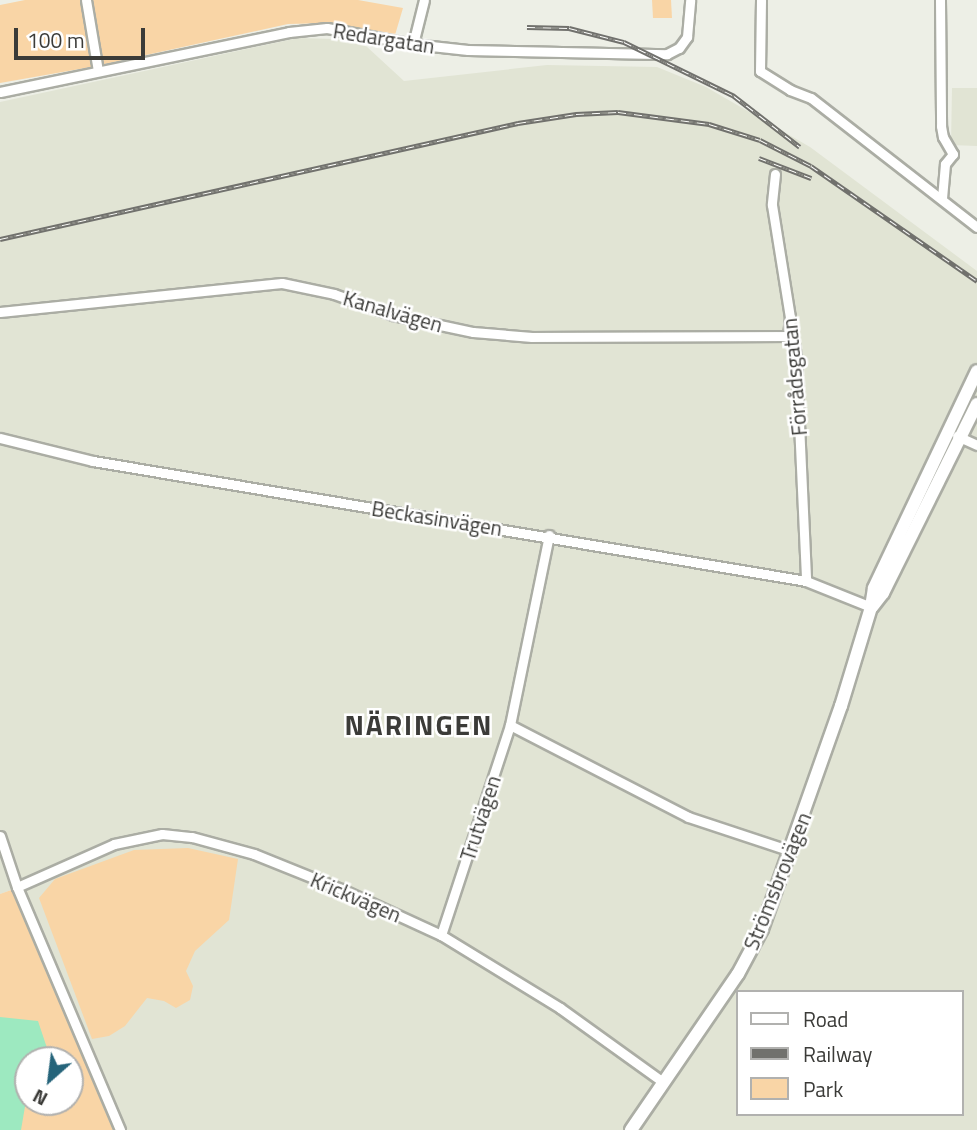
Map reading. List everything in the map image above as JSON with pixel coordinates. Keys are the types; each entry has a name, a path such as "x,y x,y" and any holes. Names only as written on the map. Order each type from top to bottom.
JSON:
{"main road":[{"name":"Strömsbrovägen","path":"631,1130 738,974 762,929 791,851 871,607 874,588 977,371"},
{"name":"Strömsbrovägen","path":"871,607 883,593 977,404"}],"street":[{"path":"86,0 98,71"},
{"path":"413,44 424,0"},
{"name":"Redargatan","path":"0,92 289,32 327,28 413,44 468,50 667,54 679,48 687,37 690,0"},
{"path":"761,0 760,71 790,90 811,98 977,227"},
{"path":"940,0 941,126 943,137 953,154 945,164 942,200"},
{"name":"Förrådsgatan","path":"775,174 772,205 790,317 788,335 794,344 796,357 806,581"},
{"name":"Kanalvägen","path":"0,312 282,283 334,295 404,318 473,332 545,337 788,335"},
{"path":"946,432 977,445"},
{"name":"Beckasinvägen","path":"0,439 105,463 549,535 806,581 871,607"},
{"name":"Trutvägen","path":"441,934 510,725 549,535"},
{"path":"510,725 688,817 791,851"},
{"name":"Krickvägen","path":"17,887 114,844 162,834 179,835 254,855 441,934 560,1008 663,1082"},
{"path":"0,836 17,887 120,1130"}],"shaded area":[{"name":"NÄRINGEN","path":"298,38 334,39 366,46 404,81 547,65 657,67 706,87 810,147 977,271 977,1130 110,1130 84,1065 84,1046 77,1046 14,889 0,894 0,102"},
{"path":"952,88 977,88 977,146 951,145"},
{"path":"0,1017 38,1021 46,1046 14,1046 14,1116 23,1116 21,1130 0,1130"}],"green space":[{"path":"25,0 358,0 403,8 395,35 329,23 288,24 91,67 0,83 0,5"},
{"path":"652,0 671,0 672,18 653,18"},
{"path":"188,848 238,859 229,920 195,951 186,971 193,986 190,1000 176,1008 164,1001 147,998 125,1026 109,1036 92,1039 39,898 55,879 134,850"},
{"path":"14,889 78,1046 14,1046 14,1116 84,1116 84,1059 113,1130 0,1130 0,894"}],"railway":[{"path":"527,27 569,28 624,42 734,96 800,147"},
{"path":"0,239 518,123 576,114 618,112 709,124 760,140 811,166 977,281"},
{"path":"759,158 811,178"}],"district":[{"name":"NÄRINGEN","path":"419,725"}]}
